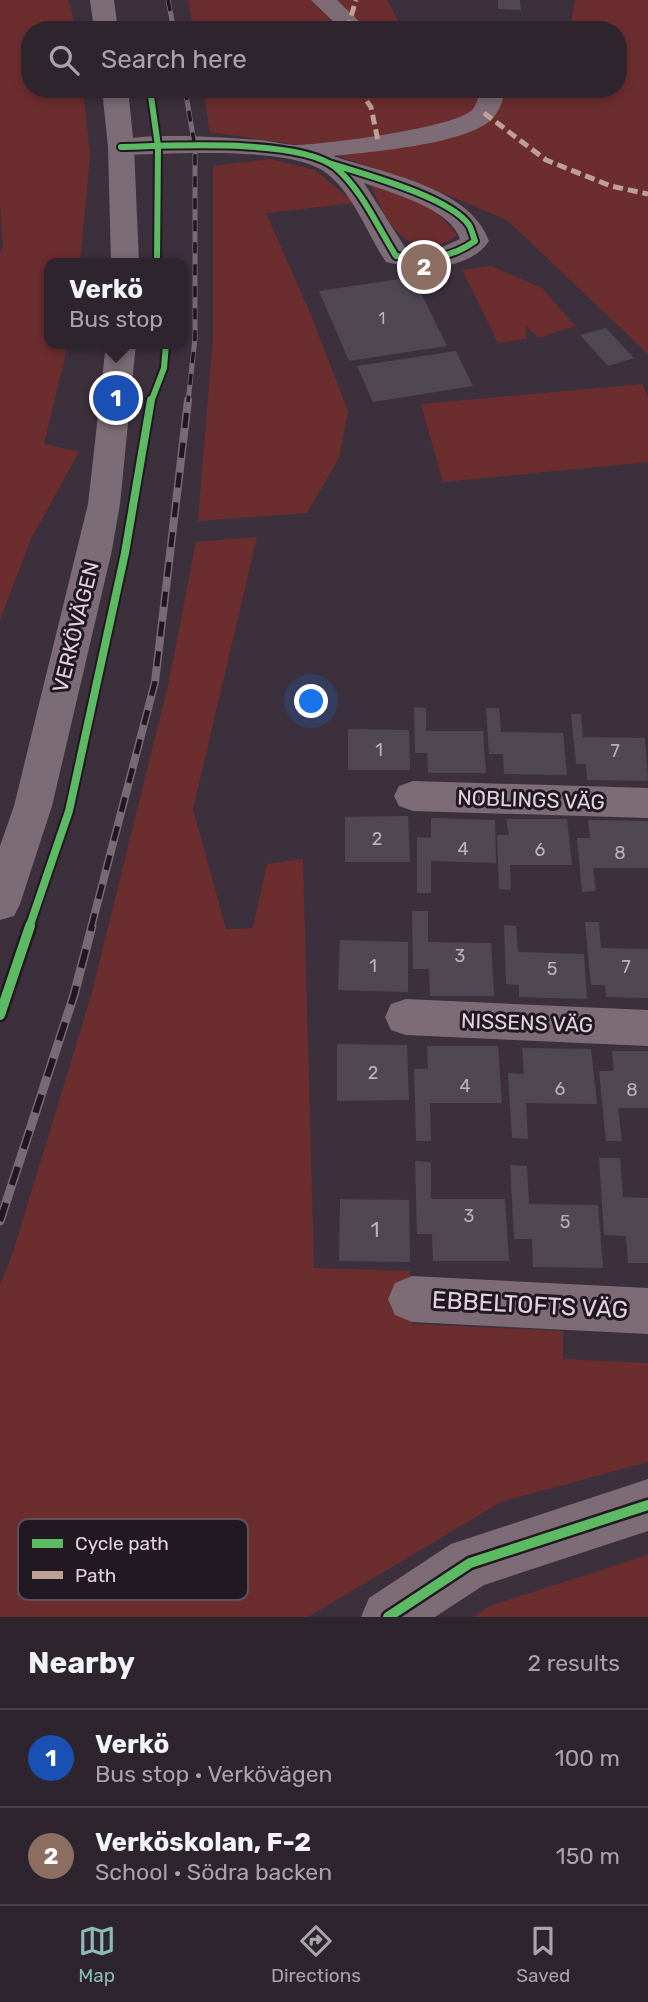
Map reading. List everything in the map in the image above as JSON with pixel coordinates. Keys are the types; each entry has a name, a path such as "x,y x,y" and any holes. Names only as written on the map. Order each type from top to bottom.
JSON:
{"main road":[{"path":"102,0 105,21"},
{"path":"116,98 121,147 125,258"},
{"name":"VERKÖVÄGEN","path":"0,904 33,806 95,550 104,504 120,349"}],"street":[{"path":"323,0 346,21"},
{"path":"290,153 449,131 474,121 484,113 490,98"},
{"path":"121,147 242,147 290,153 330,163 405,189 448,209 468,223 475,241 461,253 441,258 419,260 396,256 353,186 330,163"},
{"name":"NOBLINGS VÄG","path":"413,796 648,803"},
{"name":"NISSENS VÄG","path":"406,1017 648,1028"},
{"name":"EBBELTOFTS VÄG","path":"412,1299 648,1311"},
{"path":"388,1617 470,1563 648,1505"}],"shaded area":[{"path":"0,0 68,0 74,21 21,21 21,98 84,98 90,157 80,258 44,258 44,349 67,349 44,444 79,452 31,539 0,620 0,253 3,246 0,204"},
{"path":"188,0 387,0 398,21 192,21"},
{"path":"575,0 648,0 648,354 507,220 431,188 312,147 210,132 204,98 627,98 627,21 572,21"},
{"path":"271,159 315,170 355,203 266,213 311,315 348,411 339,458 307,513 198,521 213,339 213,166"},
{"path":"371,185 419,202 440,216 457,235 441,244 414,244 393,226"},
{"path":"491,266 542,288 575,326 539,338 526,326 526,339 498,343 462,270"},
{"path":"642,384 648,397 648,462 443,482 421,404"},
{"path":"257,537 193,809 226,929 253,928 267,864 303,859 314,1268 410,1271 411,1324 563,1331 563,1359 648,1363 648,1462 501,1502 308,1617 0,1617 0,1285 13,1252 91,996 168,686 196,542"},
{"path":"648,1555 648,1617 473,1617 489,1606"}],"building":[{"path":"498,0 520,0 521,10 498,9"},
{"path":"413,277 447,346 349,361 319,291"},
{"path":"606,328 634,358 608,366 580,335"},
{"path":"456,351 473,386 373,402 357,366"},
{"path":"414,707 426,708 426,731 483,731 486,773 428,773 427,753 415,753"},
{"path":"486,708 499,708 501,732 563,733 567,775 504,774 503,754 489,754"},
{"path":"571,714 581,714 583,737 645,738 648,781 587,780 586,764 576,764"},
{"path":"348,729 409,730 410,770 348,770"},
{"path":"408,816 410,862 345,862 345,817"},
{"path":"431,818 495,820 496,863 431,861 431,893 417,893 417,837 431,838"},
{"path":"506,819 567,819 572,865 510,865 511,890 499,889 497,835 509,835"},
{"path":"588,820 648,821 648,868 593,868 596,891 582,892 577,838 590,838"},
{"path":"412,911 428,911 428,942 491,943 494,996 430,996 429,969 413,969"},
{"path":"585,922 599,922 601,948 648,949 648,998 606,997 605,985 591,985"},
{"path":"504,925 516,926 518,952 584,954 587,999 519,997 519,985 506,984"},
{"path":"340,940 408,942 408,992 338,990"},
{"path":"337,1044 407,1045 409,1100 337,1101"},
{"path":"427,1046 498,1046 502,1103 430,1103 431,1141 416,1141 414,1069 428,1069"},
{"path":"522,1048 591,1049 597,1104 526,1103 528,1139 512,1138 508,1073 524,1074"},
{"path":"612,1051 648,1051 648,1108 618,1108 622,1141 606,1141 599,1071 614,1071"},
{"path":"599,1158 620,1158 623,1197 648,1198 648,1263 628,1263 626,1236 604,1235"},
{"path":"415,1161 431,1162 431,1199 505,1199 509,1261 433,1261 432,1234 417,1234"},
{"path":"510,1165 527,1166 529,1204 598,1205 603,1268 533,1267 532,1239 514,1239"},
{"path":"340,1199 409,1200 410,1262 339,1261"}],"railway":[{"path":"168,0 172,21"},
{"path":"187,98 195,147 195,338 188,402"},
{"path":"91,928 155,682 188,400"},
{"path":"0,1221 74,995 92,926"}],"marked path":[{"path":"350,21 356,0"},
{"path":"364,98 371,107 378,141"},
{"path":"484,113 546,160 611,186 648,194"}],"cycle path":[{"path":"151,98 158,146 157,258"},
{"path":"121,147 263,148 316,157 332,165 351,185 396,256 438,258 466,248 475,241 469,225 445,206 405,188 329,163"},
{"path":"0,1015 69,811 125,553 150,404 164,368 166,349"},
{"path":"388,1617 470,1563 648,1505"}],"place":[{"name":"Verköskolan, F-2","path":"424,267"},
{"name":"Verkö","path":"116,398"}]}
